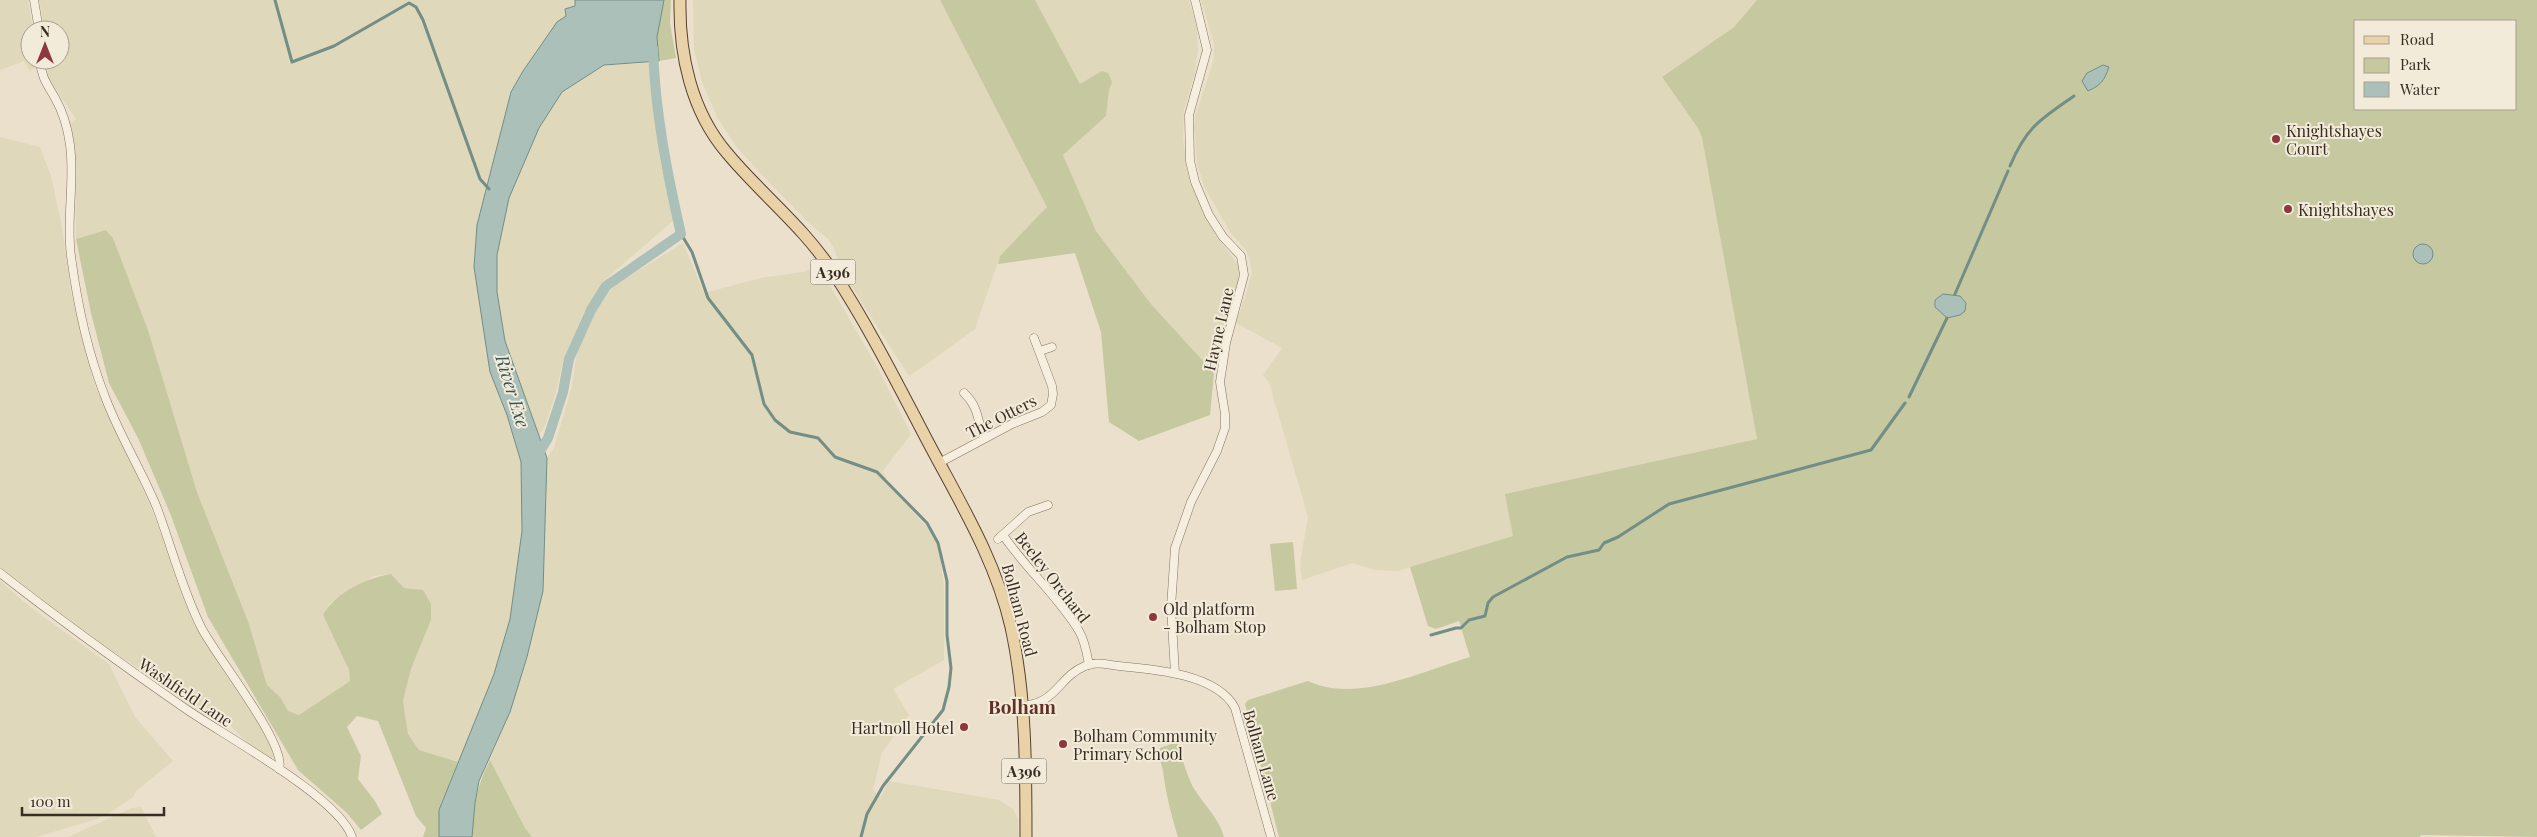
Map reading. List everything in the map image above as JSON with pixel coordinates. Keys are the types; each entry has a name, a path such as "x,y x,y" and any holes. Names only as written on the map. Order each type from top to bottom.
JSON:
{"main road":[{"name":"A396","path":"680,0 682,45 686,73 710,129 726,153 804,233 833,272 939,463"},
{"name":"Bolham Road","path":"939,463 986,550 1002,596 1016,655 1022,706 1026,837"}],"street":[{"path":"34,0 37,20"},
{"name":"Hayne Lane","path":"1175,674 1171,607 1175,548 1191,502 1217,451 1224,428 1225,414 1220,382 1226,343 1244,275 1241,256 1223,237 1209,215 1195,182 1190,161 1189,115 1206,50 1195,0"},
{"path":"41,70 42,78 62,113 70,144 72,173 69,235 71,256 92,359 101,386 157,509 188,601 202,630 264,724 278,752 279,769"},
{"name":"The Otters","path":"939,463 986,438 1042,412 1051,405 1054,394 1034,338"},
{"path":"1040,351 1052,347"},
{"path":"964,392 977,408 980,425 986,438"},
{"name":"Beeley Orchard","path":"1048,505 1028,512 1000,537 1051,592 1079,631 1089,665"},
{"name":"Washfield Lane","path":"0,573 42,607 204,722 300,783 344,822 352,837"},
{"path":"1022,706 1046,699 1058,691 1070,675 1089,665"},
{"name":"Bolham Lane","path":"1089,665 1150,668 1175,674 1209,686 1231,701 1241,725 1271,837"}],"shaded area":[{"path":"0,0 28,0 31,20 20,20 20,62 0,70"},
{"path":"39,0 575,0 575,6 511,92 477,225 474,267 490,372 507,415 521,462 522,531 510,619 494,674 458,762 419,750 408,734 403,701 411,669 431,620 423,590 404,588 391,574 374,576 330,603 323,615 349,670 350,681 299,715 288,711 280,697 267,685 249,624 197,492 148,330 113,238 106,230 76,239 75,165 68,124 76,119 47,77 47,70 70,70 70,20 43,20"},
{"path":"693,0 940,0 1048,208 1000,256 975,329 909,376 841,270 834,248 828,239 810,224 760,173 735,145 717,117 702,82 694,49"},
{"path":"1035,0 1189,0 1197,29 1198,49 1195,72 1184,110 1183,139 1187,170 1201,208 1217,237 1239,266 1237,290 1222,328 1214,373 1151,304 1096,231 1063,155 1106,116 1109,90 1080,84"},
{"path":"1201,0 1757,0 1734,27 1662,77 1698,128 1702,138 1757,439 1506,494 1513,536 1398,571 1375,570 1352,563 1302,580 1300,563 1308,517 1269,382 1263,375 1282,348 1236,323 1252,272 1250,261 1246,250 1230,232 1205,188 1197,164 1194,128 1196,114 1214,59 1214,44"},
{"path":"649,63 660,160 674,220 608,277 583,314 564,358 555,395 546,423 539,436 505,341 497,292 497,255 509,198 539,128 562,92 604,65"},
{"path":"0,137 40,147 51,176 61,222 71,293 93,380 157,522 191,616 265,734 274,756 271,760 254,750 228,723 217,718 205,717 135,666 88,636 0,567"},
{"path":"683,243 704,293 761,278 803,272 815,267 822,272 875,363 911,434 882,472 887,478 884,481 926,526 936,542 940,555 944,588 944,660 893,689 909,715 882,753 873,790 881,797 889,781 999,800 1013,809 1018,819 1019,837 532,837 525,828 490,760 510,712 527,657 543,591 547,458 554,448 572,386 577,351 584,331 602,300 610,288"},
{"path":"0,581 30,607 109,664 135,717 173,761 119,807 97,819 36,837 0,837"},
{"path":"141,807 156,837 68,837 132,808"}],"green space":[{"path":"664,0 671,0 670,23 676,58 659,61 657,37"},
{"path":"940,0 1035,0 1080,84 1102,71 1108,73 1112,82 1109,90 1106,116 1063,155 1096,231 1151,304 1214,373 1210,415 1139,441 1109,422 1101,332 1075,253 998,264 1000,256 1047,207"},
{"name":"Knightshayes Court","path":"1757,0 2537,0 2537,837 2421,835 2420,837 1279,837 1245,704 1248,700 1308,681 1327,687 1347,689 1389,683 1470,657 1459,621 1436,629 1428,626 1410,567 1513,536 1505,494 1757,439 1702,138 1698,128 1662,77 1734,27"},
{"path":"106,230 113,238 148,330 197,492 249,624 267,685 280,697 288,711 299,715 350,681 349,670 323,615 328,607 343,593 372,579 391,574 404,588 423,590 431,604 431,620 411,669 403,701 408,734 419,750 458,762 439,810 439,837 423,837 426,828 416,816 378,721 357,716 347,727 361,756 358,779 375,801 382,814 361,830 347,813 298,770 208,617 170,513 138,438 109,383 91,313 76,239"},
{"path":"1293,542 1297,589 1275,591 1270,544"},
{"path":"1177,742 1193,787 1215,817 1224,837 1178,837 1159,754 1160,748"},
{"path":"490,760 525,828 532,837 472,837 476,797"}],"water":[{"name":"River Exe","path":"575,0 664,0 657,37 659,61 604,65 562,92 539,128 509,198 497,255 497,292 505,341 547,458 543,591 527,657 510,712 479,781 472,837 439,837 439,810 494,674 510,619 522,531 521,462 507,415 490,372 474,267 477,225 511,92 523,71 557,22 566,16 565,9 575,6"},
{"path":"2103,65 2109,67 2104,79 2096,87 2088,91 2082,81 2087,73"},
{"path":"2423,244 2430,247 2433,254 2430,261 2423,264 2416,261 2413,254 2416,247"},
{"path":"1943,294 1960,296 1966,303 1965,311 1960,315 1947,318 1935,307 1935,300"}],"waterway":[{"path":"275,0 292,62 334,46 409,3 416,7 423,20 480,179 489,189"},
{"path":"536,458 548,438 563,392 569,359 591,310 606,286 681,234 662,142 653,49"},
{"path":"2010,166 2022,142 2035,125 2074,96"},
{"path":"1955,294 2008,171"},
{"path":"681,234 692,252 708,298 752,355 764,404 775,420 790,432 818,438 835,457 877,472 927,523 938,543 947,581 947,635 951,668 949,687 943,710 883,786 867,814 861,837"},
{"path":"1909,397 1947,318"},
{"path":"1431,635 1461,628 1469,620 1485,616 1488,603 1493,597 1567,557 1599,550 1604,543 1618,537 1669,504 1871,450 1905,403"}],"place":[{"name":"Knightshayes Court","path":"2276,139"},
{"name":"Knightshayes","path":"2288,209"},
{"name":"Old platform - Bolham Stop","path":"1153,617"},
{"name":"Hartnoll Hotel","path":"964,727"},
{"name":"Bolham Community Primary School","path":"1063,744"}],"district":[{"name":"Bolham","path":"1022,706"}]}
